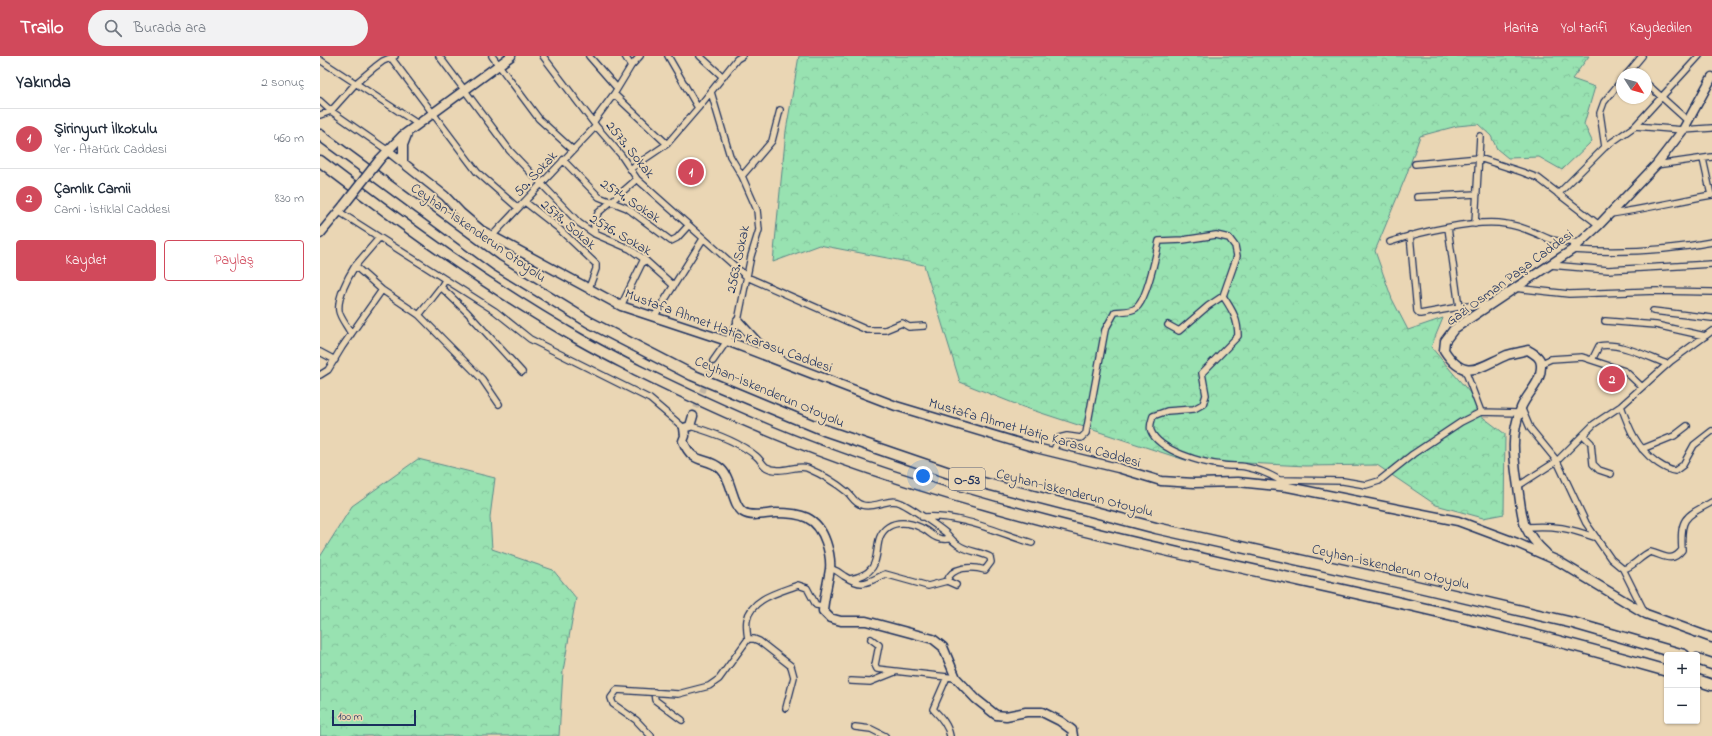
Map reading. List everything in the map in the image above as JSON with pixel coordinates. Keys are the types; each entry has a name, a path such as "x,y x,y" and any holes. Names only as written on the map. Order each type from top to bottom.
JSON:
{"highway":[{"name":"Ceyhan-İskenderun Otoyolu","path":"320,135 496,265 589,322 692,375 824,430 964,478 1156,528 1565,621 1674,652"},
{"name":"O-53","path":"320,161 365,196 486,282 580,340 684,394 817,450 958,498 1152,548 1407,605 1568,643 1664,670"},
{"path":"1700,660 1712,664"},
{"path":"1700,681 1712,685"}],"street":[{"path":"439,56 464,90"},
{"path":"492,56 539,119 572,150"},
{"path":"320,234 387,150 418,124 511,56"},
{"name":"2573. Sokak","path":"543,56 637,179 747,277 867,330 885,330 902,323 909,328 924,326"},
{"path":"589,56 616,91 667,144"},
{"path":"625,56 631,66"},
{"name":"50. Sokak","path":"492,236 542,184 595,123 631,66 640,56"},
{"path":"668,56 698,108"},
{"path":"700,56 723,76"},
{"path":"630,168 667,144 737,59 742,56"},
{"path":"1634,68 1642,56"},
{"path":"1558,194 1604,146 1635,126 1699,56"},
{"path":"320,115 331,111 356,83 383,61 393,57 477,172 518,208"},
{"path":"320,60 418,124"},
{"name":"Gazi Osman Paşa Caddesi","path":"1465,370 1452,362 1444,350 1445,341 1454,329 1572,250 1599,225 1656,165 1683,130 1712,77"},
{"path":"1604,146 1600,113 1604,102 1616,87"},
{"path":"1652,88 1688,121"},
{"name":"2576. Sokak","path":"464,90 510,151 578,223 595,234 630,250 644,259 673,285"},
{"name":"2563. Sokak","path":"711,92 730,156 742,176 757,210 759,230 751,256 738,321 713,362"},
{"path":"320,101 331,111 387,150"},
{"path":"742,176 772,142 780,110"},
{"path":"1635,126 1683,130 1712,128"},
{"path":"403,162 403,145 409,131"},
{"path":"1476,224 1480,136"},
{"name":"Mustafa Ahmet Hatip Karasu Caddesi","path":"387,150 445,196 461,213 481,230 621,306 727,341 896,406 1053,452 1118,468 1161,481 1194,483 1238,482 1288,486 1458,521 1517,543 1558,561 1646,614 1712,638"},
{"path":"1656,165 1712,157"},
{"path":"1415,164 1479,158 1538,178 1599,225"},
{"path":"1610,214 1649,208 1687,198 1711,195 1703,159"},
{"name":"2574. Sokak","path":"563,160 599,197 627,208 671,241 677,238 688,226"},
{"path":"595,234 594,226 596,217 604,207 612,202 637,179"},
{"path":"1417,197 1477,194"},
{"name":"2578. Sokak","path":"525,202 557,228 596,264 596,269 589,288"},
{"path":"341,208 379,238 495,312 530,339 650,399 687,427 708,432 737,445 756,456 766,467 776,471 804,467 810,469 838,485 848,493 854,501 863,505 875,506 886,502 900,502 946,533 955,544 971,552 982,553 990,557 991,562 985,570 968,567 961,568 948,576 947,581"},
{"path":"1390,242 1410,235 1448,228 1476,224 1506,224 1528,229 1551,240 1580,243"},
{"path":"1448,228 1459,307"},
{"path":"1053,452 1058,438 1067,436 1081,438 1086,433 1105,330 1115,312 1135,309 1140,303 1152,270 1159,241 1183,240 1216,235 1229,238 1235,246 1237,256 1223,296 1208,306 1179,331 1168,325"},
{"path":"1410,235 1417,311 1420,314 1459,307 1491,304"},
{"path":"351,334 339,312 339,303 348,277 354,266 379,238"},
{"path":"654,317 703,239"},
{"path":"1572,250 1649,250 1712,242"},
{"path":"621,306 644,259"},
{"path":"1549,265 1608,270 1712,264"},
{"path":"354,266 382,290 418,315 482,380 499,404"},
{"path":"418,315 445,280"},
{"path":"441,287 467,312 522,372"},
{"path":"1514,288 1569,294 1657,291 1712,292"},
{"path":"320,375 328,370 382,290"},
{"path":"1223,296 1232,308 1238,323 1238,336 1202,373 1206,395 1203,404 1194,409 1167,411 1153,416 1151,432 1164,446 1191,458 1222,466 1246,467 1280,480 1288,486"},
{"path":"1653,311 1712,318"},
{"path":"738,321 758,343 791,366"},
{"path":"1605,321 1656,325 1705,336"},
{"path":"1518,486 1557,461 1594,424 1621,406 1667,364 1712,331"},
{"path":"1592,360 1599,346 1607,345 1636,352 1667,364"},
{"path":"1480,412 1465,370 1480,368 1508,355 1528,350 1537,355 1542,363 1541,372 1534,388 1520,410 1514,430 1513,455 1526,527 1535,543 1558,561"},
{"path":"320,352 335,360"},
{"path":"1542,363 1550,359 1582,357 1625,371 1642,387"},
{"path":"1621,406 1629,429 1637,444 1670,471 1675,471 1683,465 1694,445 1712,431"},
{"path":"1280,480 1343,481 1366,485 1379,481 1419,450 1461,422 1480,412 1520,410"},
{"path":"1520,410 1530,428 1557,461 1586,522 1611,559 1623,569 1646,614"},
{"path":"693,416 687,427 683,442 691,456 720,469 727,478 739,508 743,512 759,514 800,514 818,525 822,531 830,552 830,568 823,606 823,611 830,618 866,621 933,639 943,647 956,678 976,699 996,715 1006,716 1026,712 1042,712 1072,730 1073,736"},
{"path":"1642,449 1674,436 1686,426"},
{"path":"1583,435 1591,443 1593,464 1599,470 1611,474"},
{"path":"1623,569 1631,568 1641,556 1650,552 1670,559 1677,556 1682,550 1681,527 1684,519 1712,502"},
{"path":"922,517 935,516 960,520 1032,543"},
{"path":"850,579 860,577 869,571 875,563 878,555 880,537 887,528 899,522 908,523 924,529 939,539 951,539"},
{"path":"1526,527 1548,525 1570,528 1597,538"},
{"path":"830,568 837,570 856,583 866,583 885,574 928,586 947,581 956,586"},
{"path":"650,736 636,720 614,704 611,698 617,690 678,694 714,683 748,639 746,621 750,612 758,602 769,596 798,585 807,588 816,605 823,606"},
{"path":"748,639 759,641 791,666 794,677 786,708"},
{"path":"871,639 879,645 875,665 877,668 895,672"},
{"path":"851,681 870,682 901,671 956,678"},
{"path":"947,678 933,709 944,721 949,730 950,736"},
{"path":"654,692 655,700 682,720"},
{"path":"855,727 871,729 885,736"}],"green space":[{"path":"799,56 1589,56 1572,79 1595,87 1584,124 1592,141 1562,170 1539,157 1508,158 1497,149 1491,136 1478,124 1457,126 1420,136 1406,176 1375,251 1392,299 1408,330 1443,318 1431,347 1470,393 1480,415 1505,434 1504,514 1483,518 1436,505 1377,465 1306,466 1185,460 1023,407 960,382 924,265 819,245 773,262 786,131"},
{"path":"418,459 495,478 490,517 492,549 553,570 576,598 563,671 559,736 320,736 320,557 352,506"}],"tunnel":[{"path":"693,416 713,361"}],"place":[{"name":"Şirinyurt İlkokulu","path":"691,172"},
{"name":"Çamlık Camii","path":"1612,379"}]}
